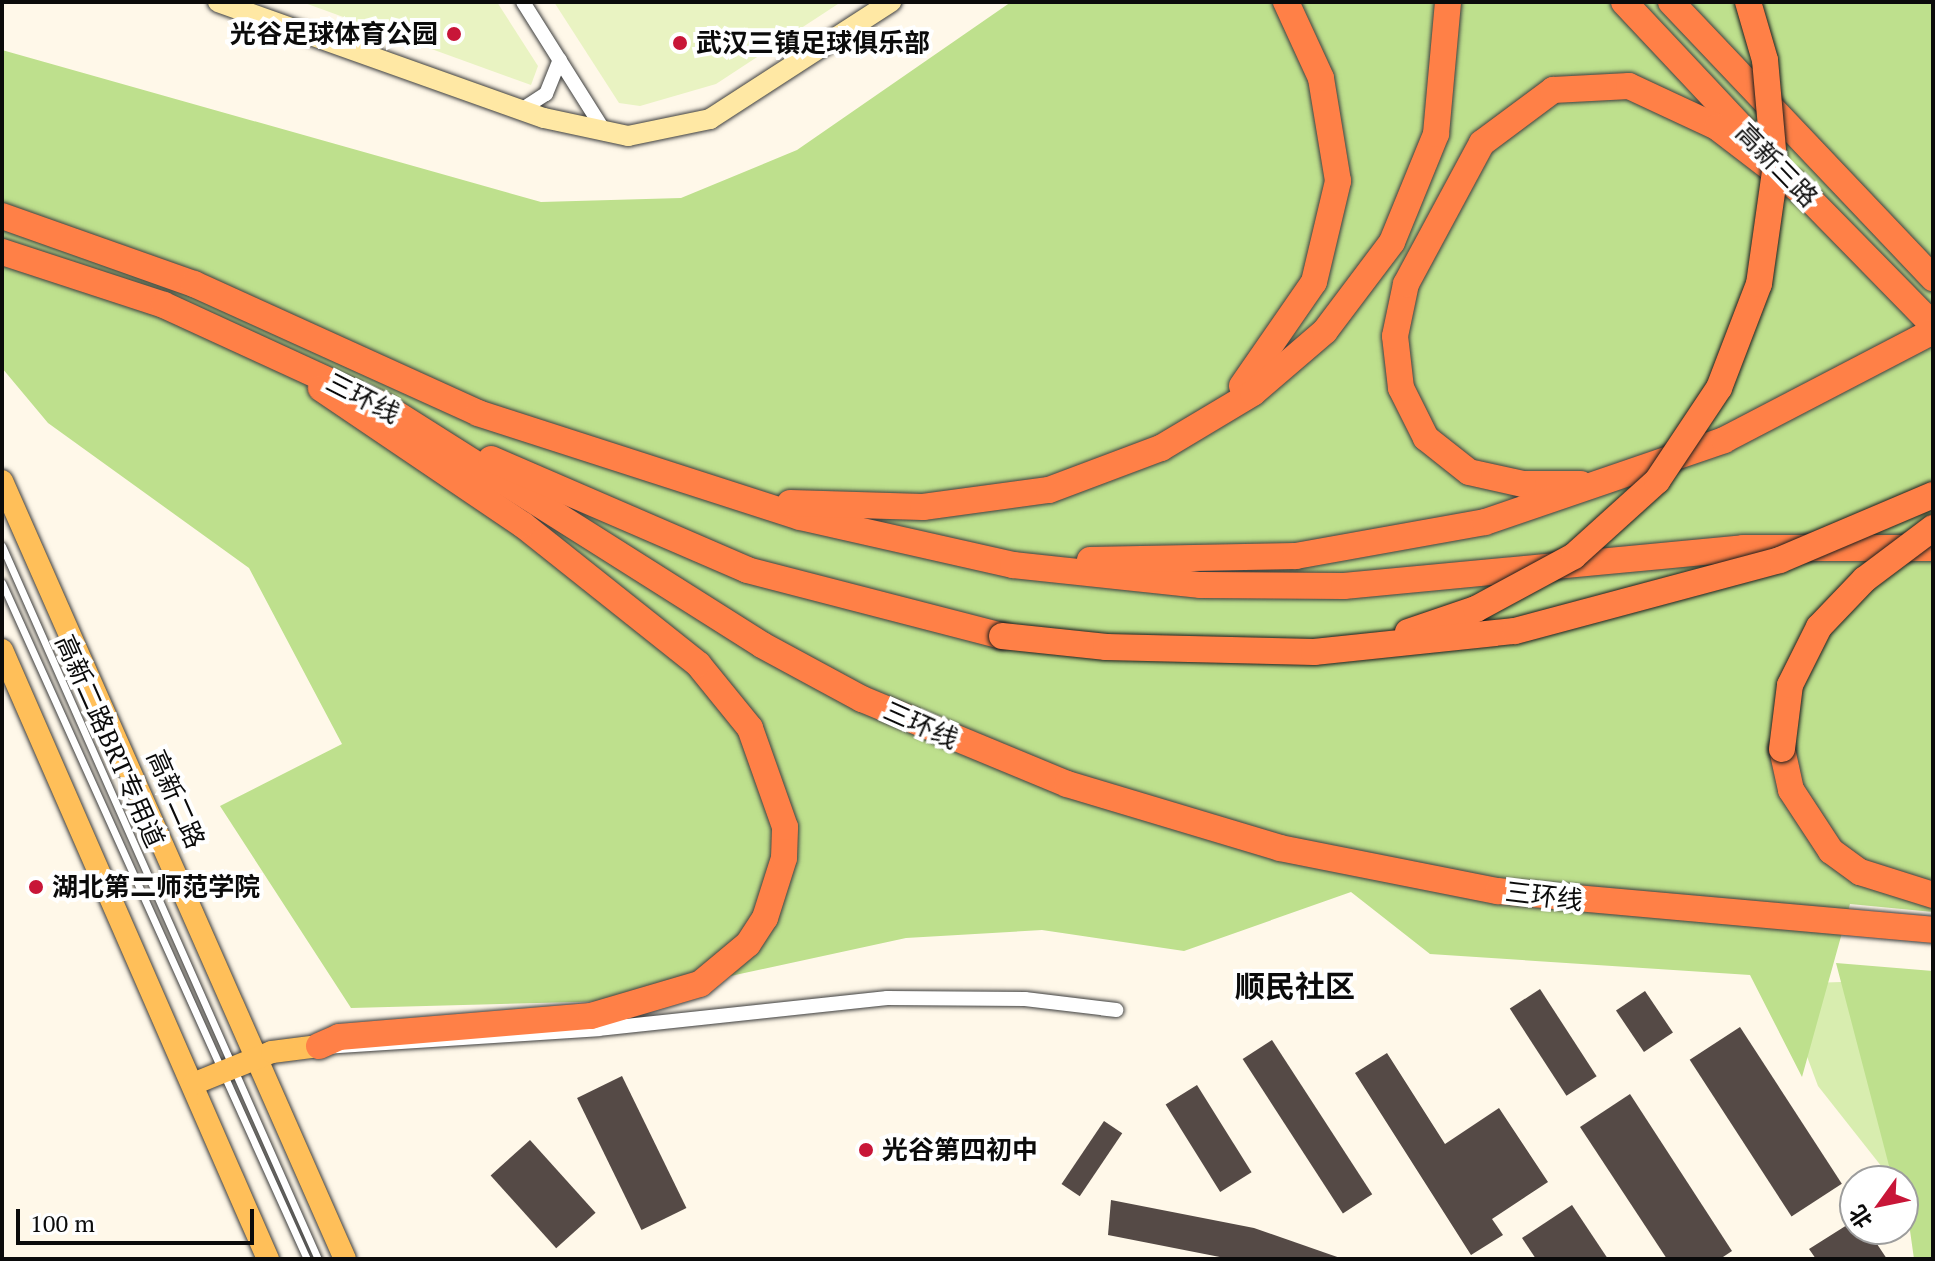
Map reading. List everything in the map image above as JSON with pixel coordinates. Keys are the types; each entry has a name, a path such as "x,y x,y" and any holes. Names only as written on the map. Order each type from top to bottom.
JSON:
{"highway":[{"path":"1205,425 1288,328 1331,233 1334,129 1321,78 1286,2"},
{"path":"727,495 871,508 984,503 1105,472 1205,425 1325,331 1392,242 1436,134 1448,2"},
{"name":"高新三路","path":"1624,2 1933,328"},
{"name":"高新三路","path":"1671,2 1933,278"},
{"path":"1314,652 1425,628 1527,584 1618,519 1691,437 1742,337 1770,228 1773,116 1748,2"},
{"path":"1636,476 1547,486 1469,472 1426,438 1401,388 1398,310 1427,237 1482,143 1553,90 1604,83 1660,96 1741,143 1803,193"},
{"name":"三环线","path":"2,216 194,284 478,413 727,495 943,552 1136,581 1272,587 1429,581 1729,549 1933,548"},
{"name":"三环线","path":"2,252 164,305 384,406 570,528 862,699 1173,819 1357,865 1498,891 1933,930"},
{"path":"943,552 1145,562 1296,556 1485,522 1636,476 1792,410 1933,328"},
{"path":"283,359 523,525 698,664 750,728 785,827 781,873 765,918 748,944 700,984 591,1016 339,1037 319,1046"},
{"path":"384,406 594,509 747,570 922,621 1106,647 1314,652 1515,631 1611,609 1780,560 1933,495"},
{"path":"1933,528 1865,579 1819,627 1790,685 1782,749 1791,790 1831,851 1860,872 1933,895"}],"main road":[{"name":"高新二路","path":"2,473 345,1259"},
{"path":"2,650 268,1259"},
{"path":"193,1084 258,1057 319,1046"}],"street":[{"path":"218,2 521,110 606,134 657,134 710,119 891,2"},
{"path":"523,2 606,134"},
{"path":"521,110 546,94 560,60"},
{"path":"319,1046 387,1047 887,998 1025,999 1116,1010"}],"lane":[{"name":"高新二路BRT专用道","path":"2,546 307,1259"},
{"name":"高新二路BRT专用道","path":"2,583 226,1070 318,1259"}],"green space":[{"name":"光谷足球体育公园","path":"302,2 497,2 538,66 531,85"},
{"name":"武汉三镇足球俱乐部","path":"554,2 841,2 716,84 640,106 619,103"},
{"path":"1011,2 1933,2 1933,912 1850,904 1802,1077 1750,975 1430,954 1351,892 1184,951 1042,930 906,938 615,1001 351,1008 220,806 342,744 249,568 48,423 2,368 2,50 541,202 681,198 797,150"},
{"path":"1836,963 1933,971 1933,1259 1914,1259 1912,1245 1919,1245 1919,1165 1889,1165"},
{"path":"1933,979 1905,1165 1880,1165 1818,1086 1780,984"}],"building":[{"path":"1540,989 1597,1076 1566,1096 1510,1009"},
{"path":"1645,991 1673,1032 1644,1052 1616,1011"},
{"path":"1740,1027 1839,1179 1839,1186 1792,1217 1690,1060"},
{"path":"1272,1040 1372,1194 1343,1213 1243,1059"},
{"path":"1387,1053 1445,1144 1499,1108 1548,1182 1492,1219 1503,1235 1471,1255 1355,1073"},
{"path":"622,1076 686,1208 642,1230 577,1098"},
{"path":"1197,1085 1252,1172 1220,1192 1166,1105"},
{"path":"1630,1094 1732,1251 1720,1259 1667,1259 1580,1127"},
{"path":"1104,1121 1122,1133 1080,1196 1062,1184"},
{"path":"530,1140 596,1213 556,1248 491,1175"},
{"path":"1111,1200 1254,1228 1343,1259 1230,1259 1108,1235"},
{"path":"1572,1205 1608,1259 1536,1259 1522,1238"},
{"path":"1839,1230 1839,1245 1878,1245 1887,1259 1816,1259 1809,1249"}],"place":[{"name":"光谷足球体育公园","path":"454,34"},
{"name":"武汉三镇足球俱乐部","path":"680,43"},
{"name":"湖北第二师范学院","path":"36,887"},
{"name":"光谷第四初中","path":"866,1150"}],"district":[{"name":"顺民社区","path":"1295,986"}]}
